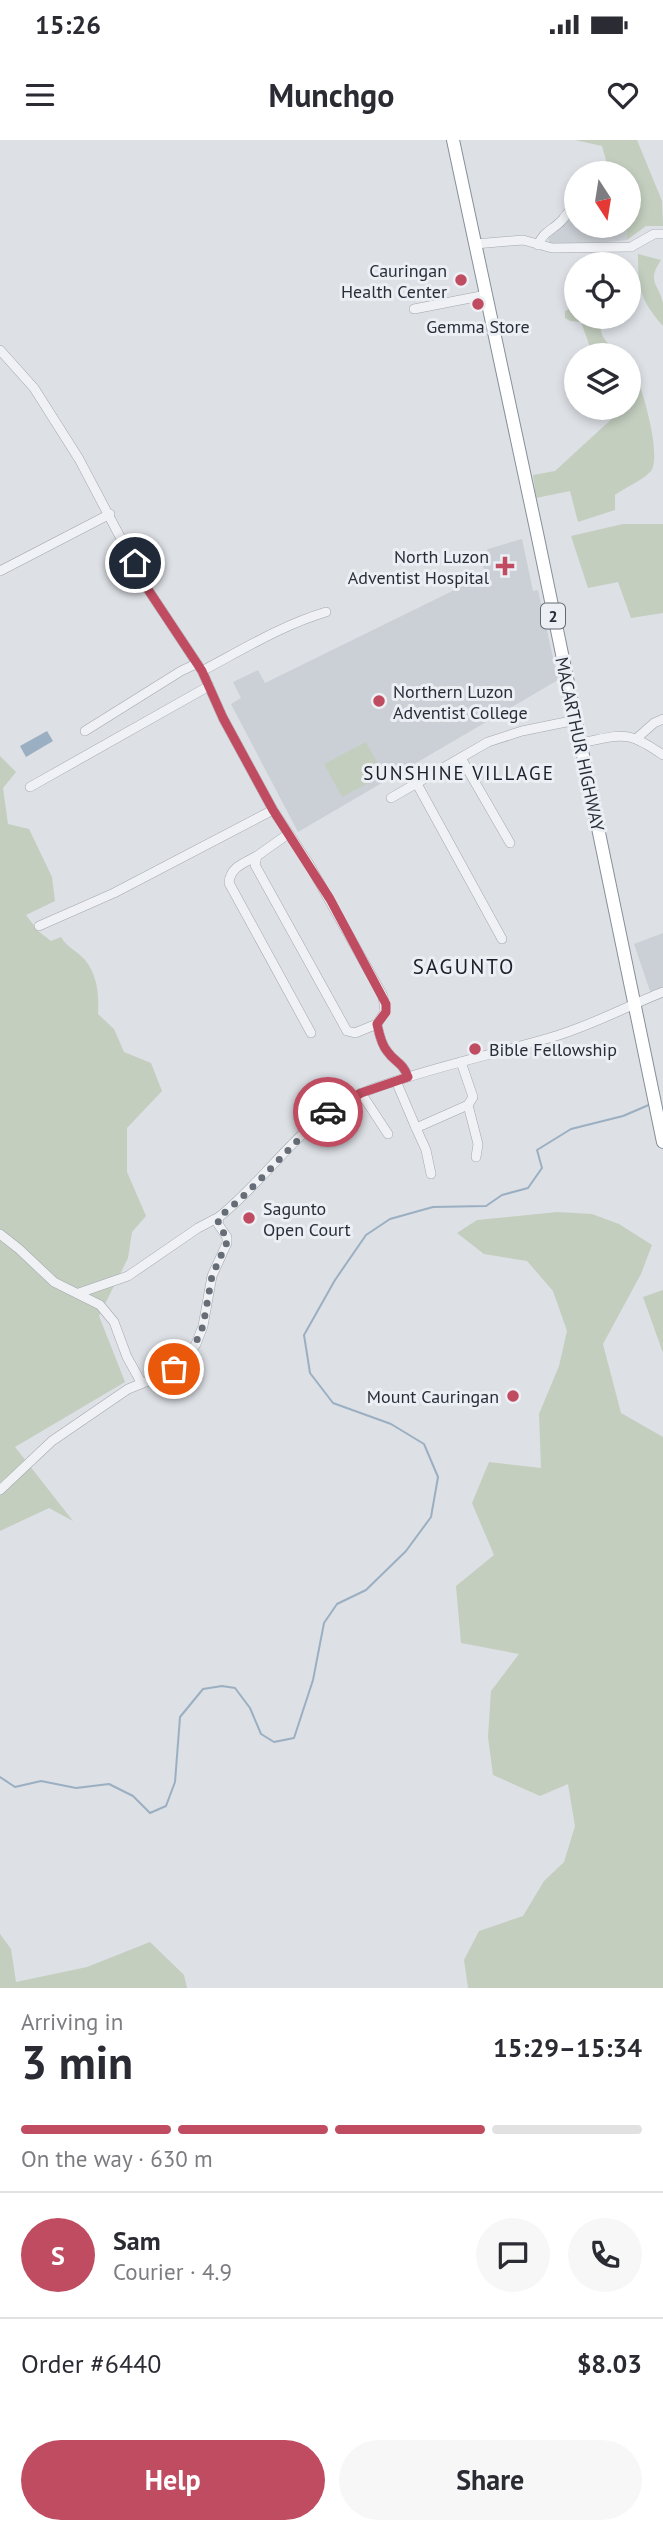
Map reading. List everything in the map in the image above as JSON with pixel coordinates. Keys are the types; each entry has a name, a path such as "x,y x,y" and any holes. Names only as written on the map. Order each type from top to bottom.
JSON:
{"highway":[{"name":"MACARTHUR HIGHWAY","path":"453,140 663,1142"}],"street":[{"path":"538,245 544,233 560,222 564,215"},
{"path":"475,244 523,240 552,248 631,247 654,234 663,234"},
{"path":"414,309 486,295"},
{"path":"0,350 34,388 50,411 110,514 147,588 199,667 223,718 273,810 323,887 383,996 386,1012 377,1024 355,1033 347,1031 255,865 257,856"},
{"path":"0,571 110,514"},
{"path":"85,731 181,671 199,667 326,612"},
{"path":"30,787 209,686"},
{"path":"637,738 663,719"},
{"path":"391,798 494,740 576,720"},
{"path":"580,743 622,736 637,738 663,755"},
{"path":"461,758 510,843"},
{"path":"417,784 502,939"},
{"path":"39,926 114,893 273,810"},
{"path":"288,834 235,868 229,883 311,1033"},
{"path":"79,1293 128,1276 198,1228 219,1217 247,1194 313,1125 340,1104 361,1093 597,1022 663,992"},
{"path":"377,1024 386,1050 404,1066 408,1077"},
{"path":"416,1128 468,1105 472,1097 461,1062"},
{"path":"396,1081 426,1150 431,1174"},
{"path":"361,1093 388,1134"},
{"path":"468,1105 478,1144 476,1157"},
{"path":"0,1490 52,1441 113,1398 141,1382 168,1374 188,1356 196,1344 205,1320 212,1276 227,1243 227,1237 218,1224 219,1217"},
{"path":"0,1234 54,1282 97,1303 112,1319 127,1357 141,1382"}],"shaded area":[{"path":"564,219 564,238 627,240 550,245 547,232"},
{"name":"Northern Luzon Adventist College","path":"522,539 533,591 538,590 558,680 298,832 231,704 241,698 233,682 258,670 265,683 485,575 481,557 488,549"},
{"path":"663,933 663,989 651,994 634,944"}],"green space":[{"path":"575,140 637,140 662,201 663,226 646,226 641,230 641,161 606,161 602,146"},
{"path":"641,255 661,260 654,278 663,303 663,326 649,309 642,293"},
{"path":"584,329 601,329 608,343 589,343"},
{"path":"641,390 652,432 654,462 648,474 615,495 615,510 578,522 570,491 536,498 533,475 555,471 611,420 641,420"},
{"path":"623,524 663,524 663,613 631,618 618,582 588,588 571,536"},
{"path":"366,742 384,775 342,797 324,764"},
{"path":"0,756 16,772 3,788 8,824 29,829 52,877 55,901 26,915 38,931 51,941 61,937 85,960 97,986 98,1014 114,1029 124,1052 151,1063 162,1091 127,1128 127,1172 146,1216 132,1232 128,1258 99,1316 125,1382 15,1447 73,1521 49,1508 0,1531"},
{"path":"557,1212 592,1214 619,1224 652,1245 641,1274 603,1344 621,1413 663,1437 663,1988 468,1988 464,1960 479,1931 523,1916 544,1881 564,1862 575,1826 568,1784 540,1796 493,1775 488,1737 491,1691 519,1654 461,1643 456,1586 494,1555 472,1503 489,1462 541,1468 539,1414 559,1366 567,1331 553,1291 527,1261 484,1254 457,1233 477,1220"},
{"path":"663,1290 663,1353 643,1297"},
{"path":"0,1934 11,1949 16,1982 87,1967 150,1942 184,1975 187,1988 0,1988"}],"water":[{"path":"47,731 53,741 26,757 20,746"}],"waterway":[{"path":"0,1777 15,1787 41,1781 76,1788 109,1784 133,1796 150,1813 166,1806 175,1782 180,1717 203,1689 222,1686 235,1688 250,1708 261,1734 274,1742 294,1738 313,1680 324,1623 337,1604 366,1590 406,1551 431,1517 438,1477 424,1444 391,1424 333,1403 310,1373 304,1335 335,1280 366,1235 390,1219 433,1207 486,1206 502,1195 528,1188 542,1168 537,1150 571,1129 623,1116 651,1104"}],"way so far":[{"path":"174,1369 196,1344 205,1320 210,1283 227,1243 227,1237 217,1222 219,1217 247,1194 273,1164 328,1112"}],"place":[{"name":"Cauringan Health Center","path":"461,280"},
{"name":"Gemma Store","path":"478,304"},
{"name":"North Luzon Adventist Hospital","path":"505,566"},
{"name":"Northern Luzon Adventist College","path":"379,701"},
{"name":"Bible Fellowship","path":"475,1049"},
{"name":"Sagunto Open Court","path":"249,1218"},
{"name":"Mount Cauringan","path":"513,1396"}],"district":[{"name":"SUNSHINE VILLAGE","path":"459,773"},
{"name":"SAGUNTO","path":"464,966"}],"route":[{"path":"135,563 147,588 202,671 223,718 273,810 330,899 386,1004 386,1012 377,1024 380,1039 389,1054 404,1066 408,1077 361,1093 328,1112"}]}
